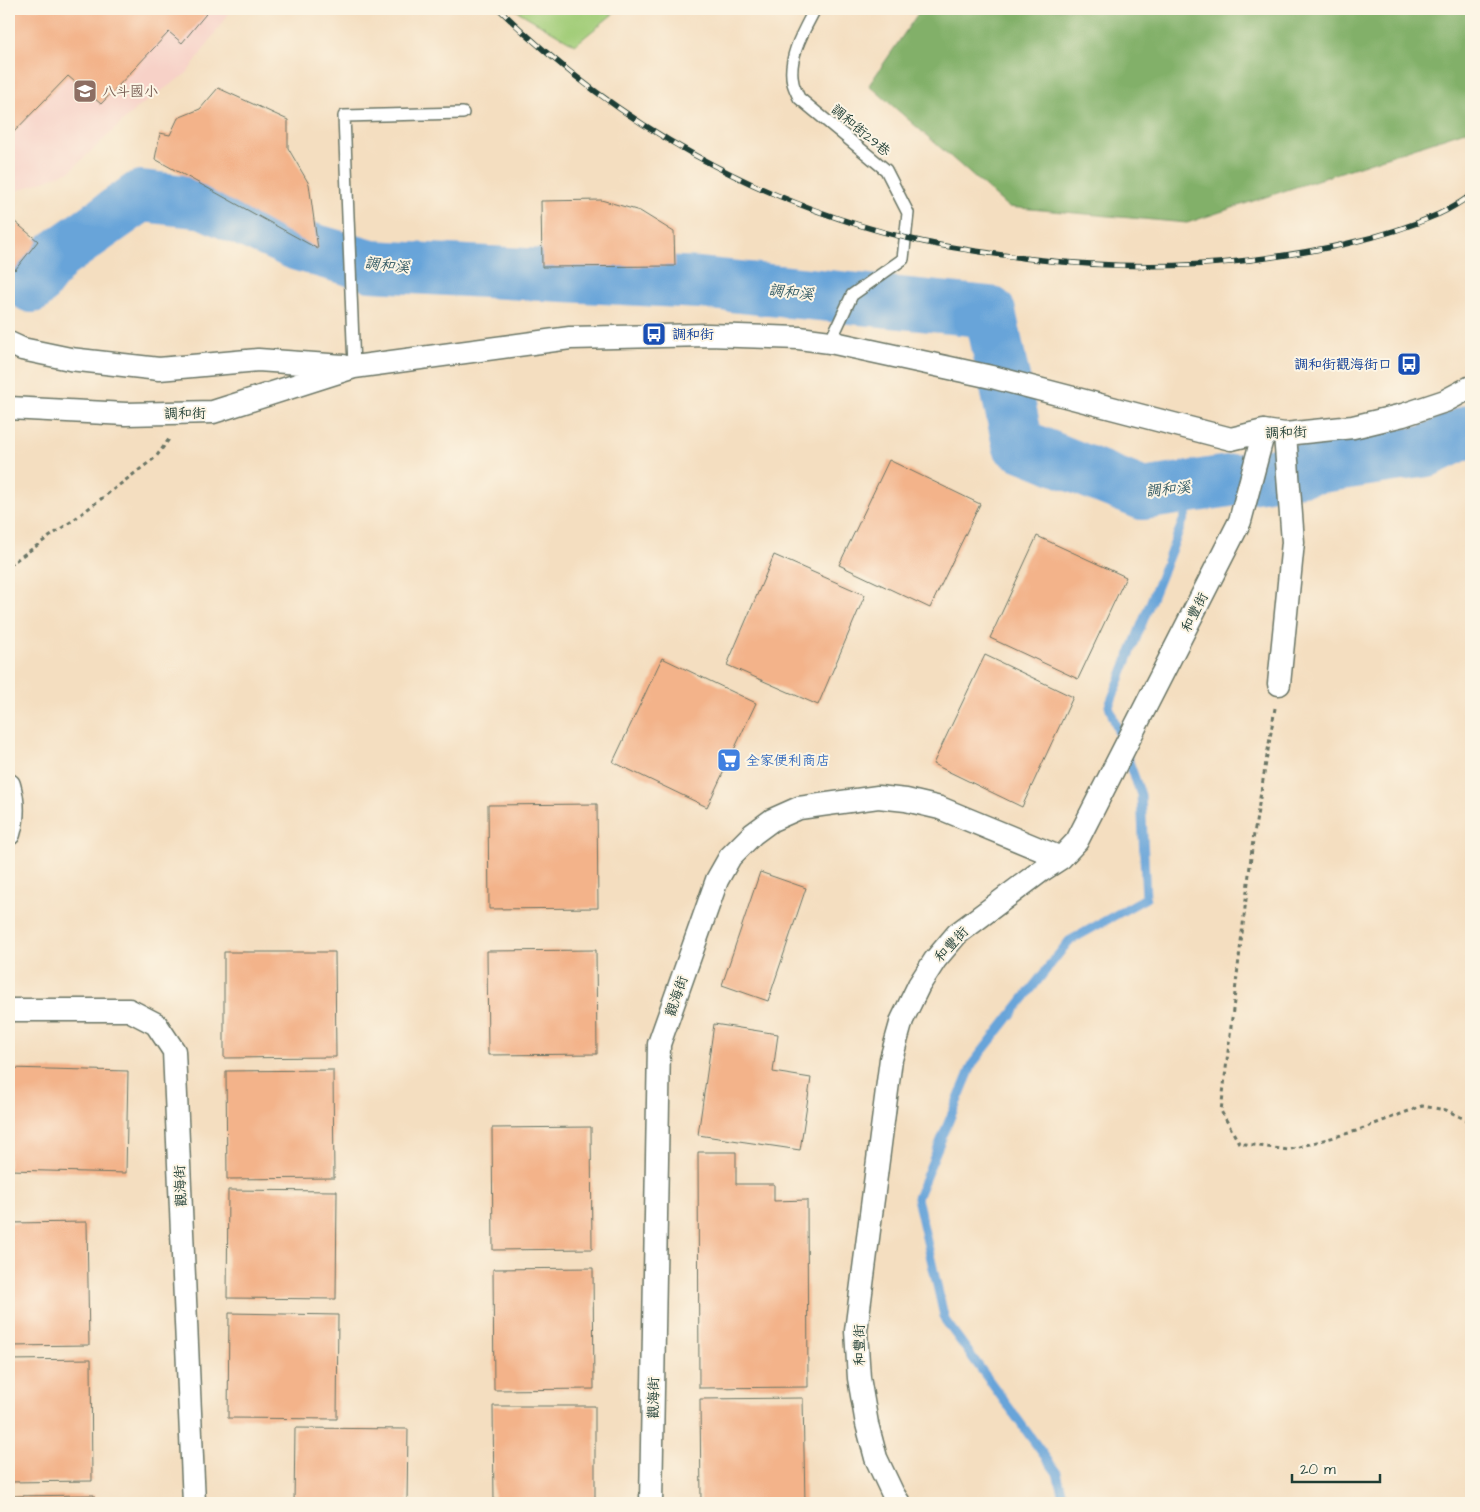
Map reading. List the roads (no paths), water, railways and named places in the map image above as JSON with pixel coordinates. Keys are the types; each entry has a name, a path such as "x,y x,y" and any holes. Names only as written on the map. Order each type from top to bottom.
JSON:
{"street":[{"name":"調和街","path":"9,408 126,414 213,412 354,367 570,338 708,335 798,338 830,342 1004,380 1231,439 1275,432 1353,427 1403,415 1445,401 1471,387"},
{"name":"調和街","path":"9,344 22,349 70,359 159,369 258,360 354,367"},
{"name":"和豐街","path":"899,1503 876,1458 859,1378 856,1331 891,1059 902,1020 934,960 951,940 964,928 1061,858 1077,841 1236,530 1254,467 1275,432"},
{"path":"1275,432 1293,542 1279,684"},
{"path":"9,785 13,819 9,834"},
{"name":"觀海街","path":"651,1503 659,1044 716,880 730,857 753,834 772,820 798,808 878,797 906,800 940,808 1061,858"},
{"name":"觀海街","path":"9,1010 129,1010 156,1024 174,1051 194,1503"}],"lane":[{"name":"調和街29巷","path":"816,9 799,42 792,65 793,83 799,98 886,170 908,213 903,260 852,295 830,342"},
{"path":"354,367 344,116 463,113"}],"waterway":[{"name":"調和溪","path":"32,287 56,256 141,196 204,203 298,245 371,266 700,283 990,312 1018,444 1143,494 1427,451 1471,430"},
{"path":"1065,1503 1057,1473 945,1320 917,1198 973,1063 1069,941 1146,898 1141,795 1109,706 1197,486"}],"railway":[{"path":"499,9 544,51 592,89 643,124 695,156 750,183 807,207 865,227 924,242 1023,258 1108,265 1165,266 1222,263 1298,253 1370,238 1439,214 1471,195"}],"place":[{"name":"八斗國小","path":"85,91"},
{"name":"調和街","path":"654,334"},
{"name":"調和街觀海街口","path":"1409,364"},
{"name":"全家便利商店","path":"729,760"}]}
